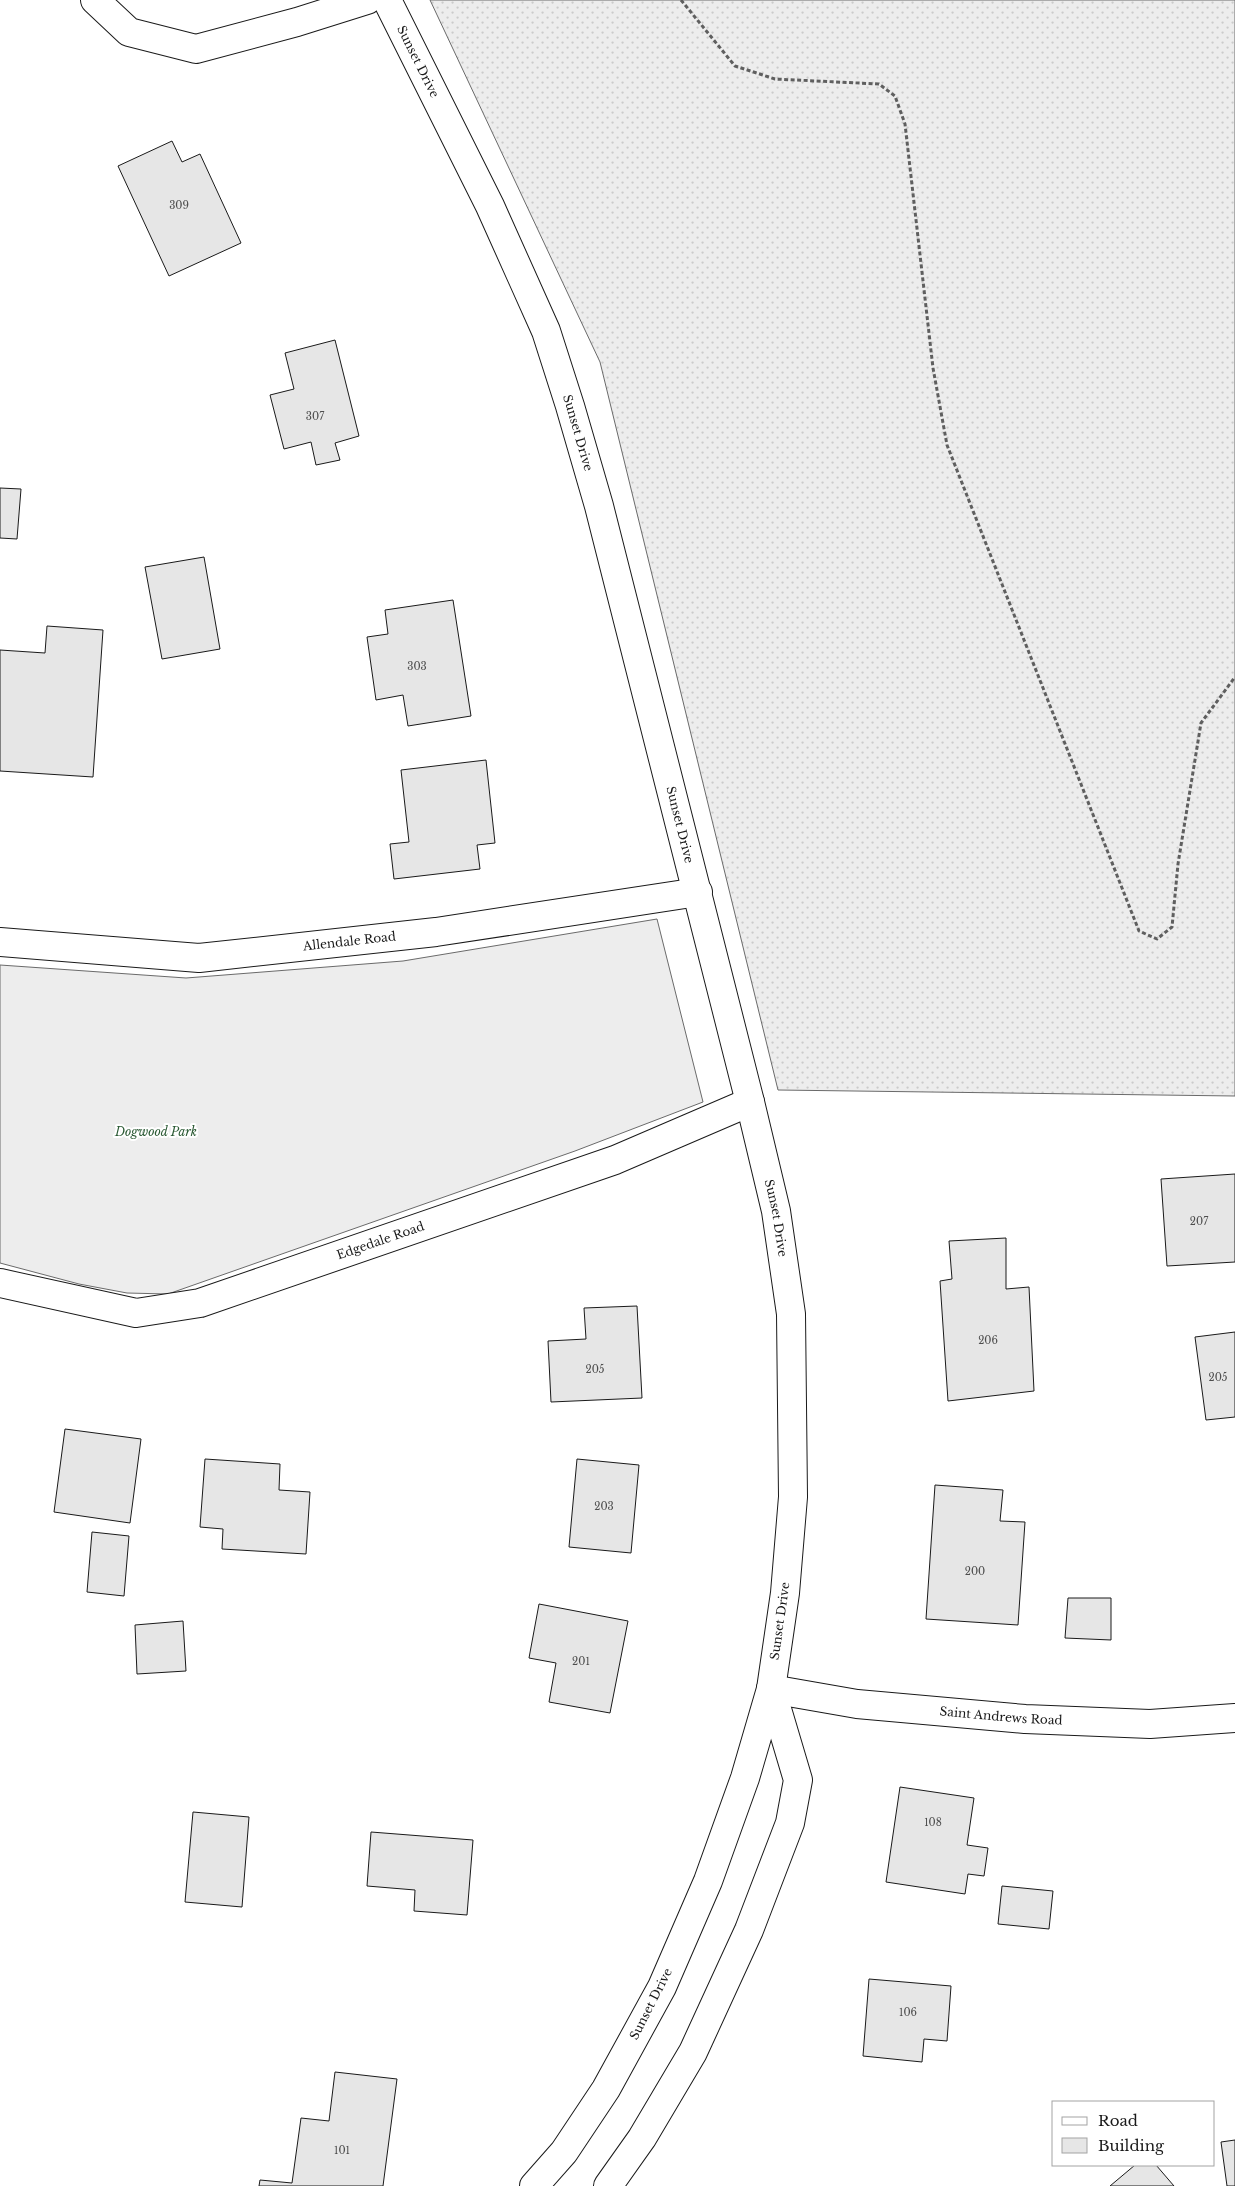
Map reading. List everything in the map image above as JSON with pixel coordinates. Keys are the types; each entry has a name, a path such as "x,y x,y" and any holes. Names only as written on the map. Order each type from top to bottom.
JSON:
{"street":[{"path":"95,0 128,32 196,49 297,22 367,0"},
{"name":"Sunset Drive","path":"387,0 490,206 546,332 599,506 698,892 776,1211 791,1314 793,1497 785,1593 771,1689 744,1778 708,1881 662,1987 606,2089 564,2152 534,2186"},
{"name":"Allendale Road","path":"0,942 199,958 436,932 698,892"},
{"name":"Edgedale Road","path":"0,1283 50,1296 136,1313 200,1303 615,1160 750,1102"},
{"name":"Sunset Drive","path":"608,2186 642,2138 693,2052 750,1930 790,1823 798,1780 771,1689"},
{"name":"Saint Andrews Road","path":"771,1689 857,1704 1025,1719 1150,1724 1235,1718"}],"path":[{"path":"681,0 735,66 775,79 879,84 895,96 904,124 933,368 947,445 1139,931 1157,939 1172,927 1178,864 1201,722 1235,677"}],"shaded area":[{"path":"430,0 1235,0 1235,1096 778,1090 600,362"},
{"name":"Dogwood Park","path":"657,919 703,1102 575,1151 168,1294 127,1293 79,1284 0,1263 0,965 186,978 403,961"}],"building":[{"path":"172,141 182,162 200,154 241,243 169,276 118,166"},
{"path":"335,340 359,436 335,443 340,460 316,465 311,442 284,449 270,395 294,389 285,353"},
{"path":"0,488 21,489 17,539 0,538"},
{"path":"204,557 220,649 162,659 145,567"},
{"path":"453,600 471,716 408,726 403,695 376,700 367,637 388,634 385,610"},
{"path":"47,626 103,630 93,777 0,771 0,650 45,653"},
{"path":"486,760 495,843 477,845 480,869 394,879 390,844 409,842 401,770"},
{"path":"1235,1174 1235,1262 1167,1266 1161,1179"},
{"path":"1006,1238 1006,1289 1029,1287 1034,1391 948,1401 940,1281 952,1279 949,1241"},
{"path":"637,1306 642,1398 551,1402 548,1341 586,1339 584,1308"},
{"path":"1235,1332 1235,1417 1206,1420 1195,1337"},
{"path":"65,1429 141,1439 130,1523 54,1512"},
{"path":"205,1459 280,1464 279,1490 310,1492 306,1554 222,1549 223,1529 200,1527"},
{"path":"577,1459 639,1465 631,1553 569,1547"},
{"path":"935,1485 1003,1490 1000,1521 1025,1522 1018,1625 926,1619"},
{"path":"92,1532 129,1536 124,1596 87,1592"},
{"path":"1068,1598 1111,1598 1111,1640 1065,1638"},
{"path":"539,1604 628,1621 610,1713 549,1702 556,1663 529,1658"},
{"path":"183,1621 186,1671 137,1674 135,1625"},
{"path":"900,1787 974,1798 967,1845 988,1848 984,1876 968,1874 965,1894 886,1882"},
{"path":"193,1812 249,1817 242,1907 185,1902"},
{"path":"371,1832 473,1840 467,1915 414,1911 415,1890 367,1886"},
{"path":"1002,1886 1053,1891 1049,1929 998,1924"},
{"path":"869,1979 951,1986 947,2041 924,2039 922,2062 863,2056"},
{"path":"335,2072 397,2079 383,2186 259,2186 260,2180 292,2183 301,2118 329,2121"},
{"path":"1235,2140 1235,2186 1227,2186 1221,2142"},
{"path":"1134,2166 1157,2166 1174,2186 1110,2186"}]}
